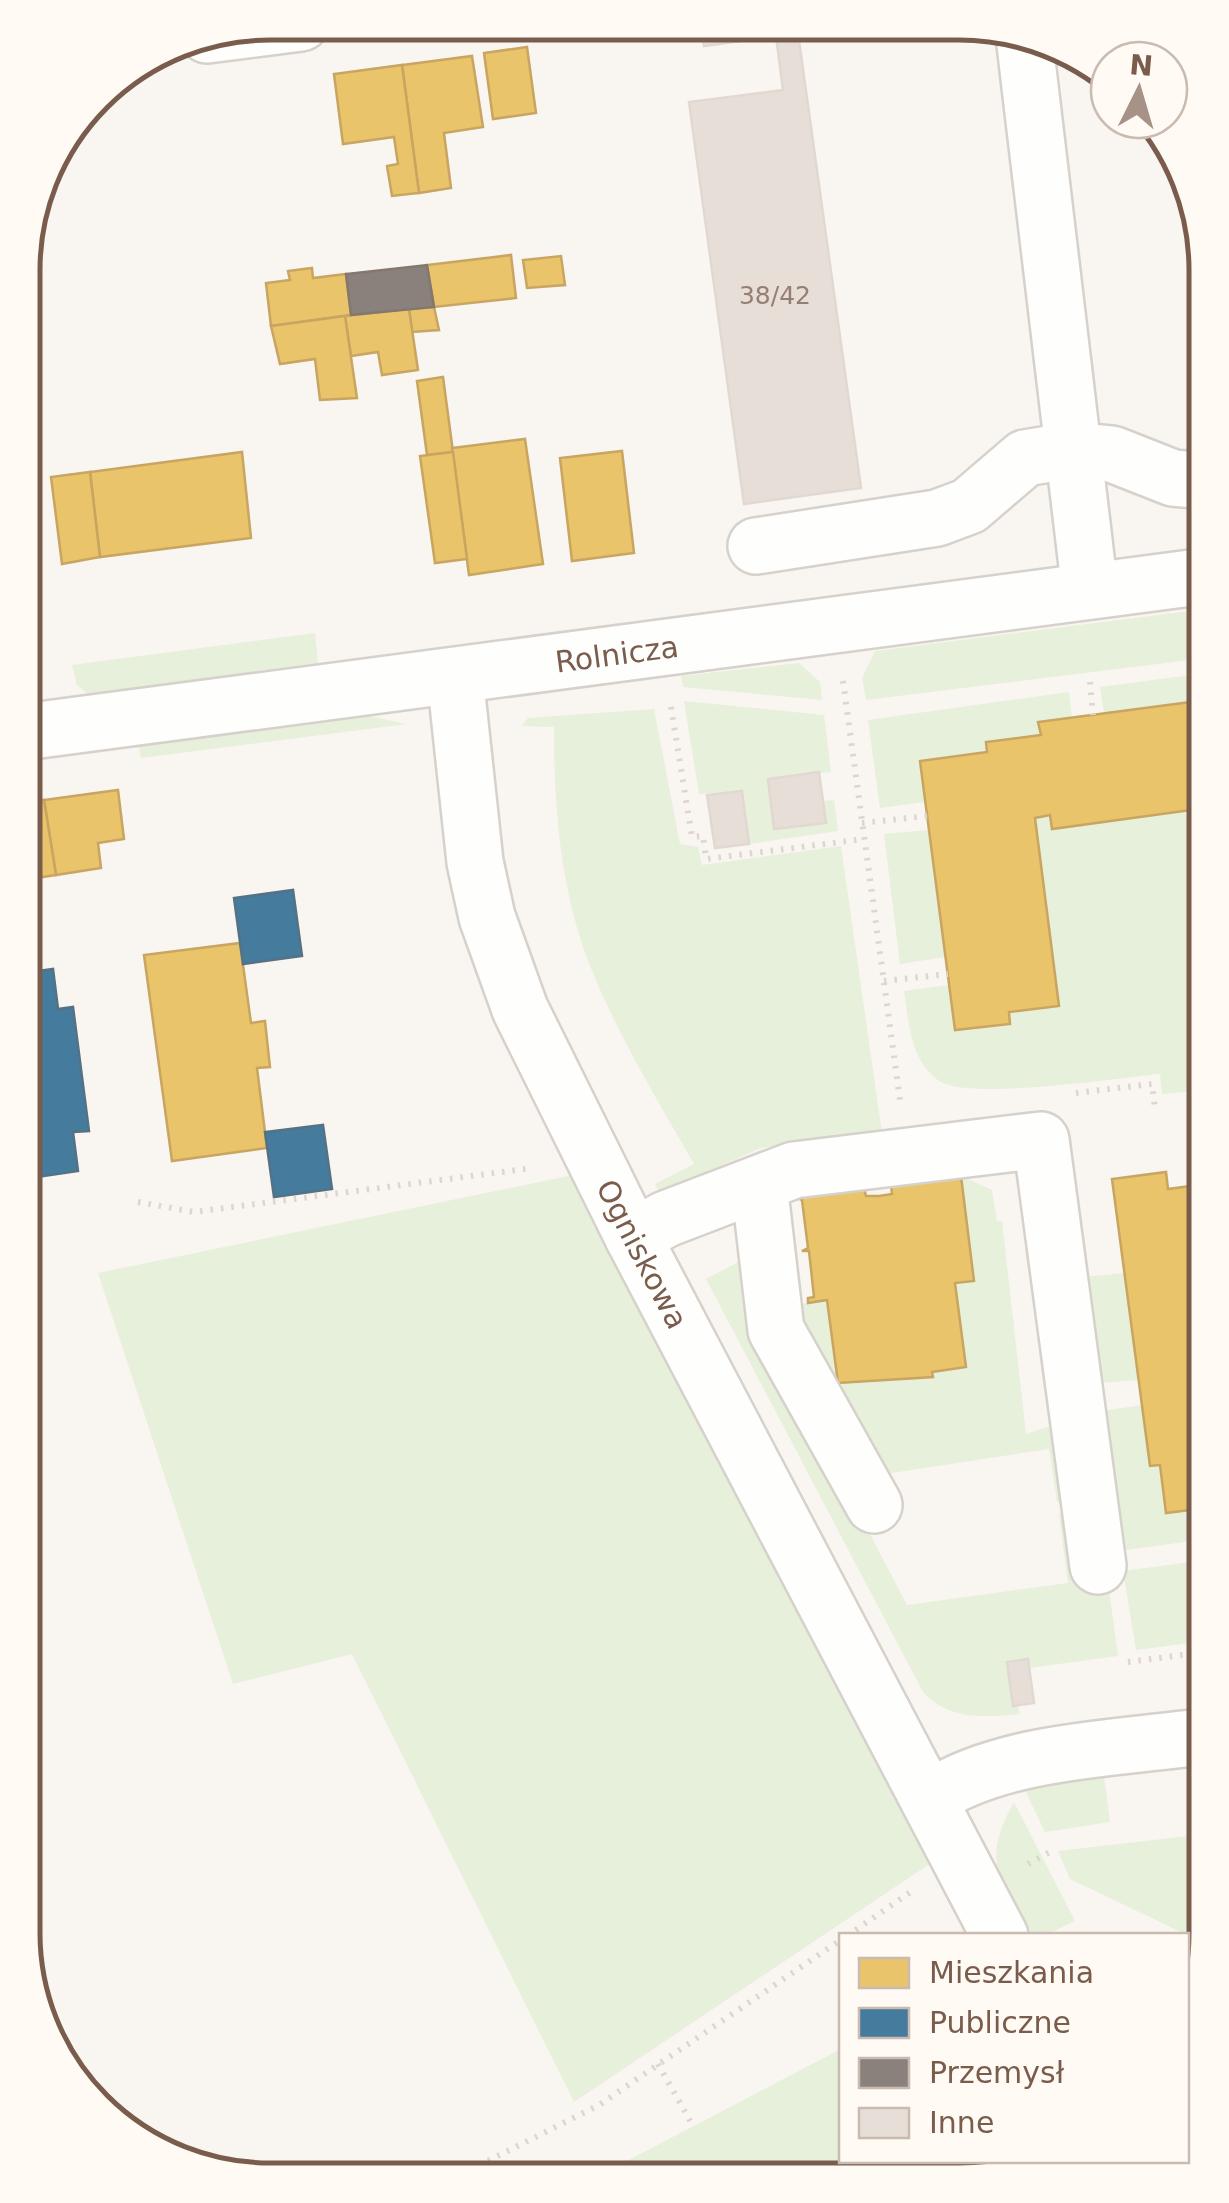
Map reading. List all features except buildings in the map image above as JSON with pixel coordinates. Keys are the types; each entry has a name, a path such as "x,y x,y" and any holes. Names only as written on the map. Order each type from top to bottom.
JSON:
{"street":[{"path":"1026,50 1090,592"},
{"path":"756,546 937,518 969,506 1025,458 1073,450 1112,454 1173,478 1189,479"},
{"name":"Rolnicza","path":"40,730 1189,578"},
{"name":"Ogniskowa","path":"455,676 474,862 487,916 520,1009 632,1238 998,1933"},
{"path":"632,1238 666,1218 794,1170 1041,1140 1098,1566"},
{"path":"759,1184 776,1330 874,1505"},
{"path":"930,1798 960,1778 1004,1764 1189,1738"}],"path":[{"path":"836,626 902,1112"},
{"path":"1090,682 1094,714"},
{"path":"670,696 692,837 703,836 706,859 864,839"},
{"path":"862,824 928,816"},
{"path":"884,982 948,974"},
{"path":"1074,1093 1152,1084 1154,1109"},
{"path":"138,1202 194,1212 595,1160"},
{"path":"1128,1662 1189,1654"},
{"path":"850,1933 960,1858"},
{"path":"484,2163 599,2105 839,1940"},
{"path":"658,2064 692,2126"}],"green space":[{"path":"1189,611 1189,660 866,700 862,678 875,651"},
{"path":"315,633 318,663 88,694 77,685 72,665"},
{"path":"799,663 820,682 822,700 683,687 681,676"},
{"path":"1189,675 1189,702 1104,713 1100,687"},
{"path":"1069,692 1072,718 1039,722 1041,735 986,742 987,752 920,761 925,802 880,808 868,720"},
{"path":"684,701 824,715 831,772 769,779 774,829 825,823 823,801 834,800 838,831 749,844 742,791 699,794"},
{"path":"654,709 680,844 698,847 702,865 841,846 882,1133 761,1148 658,1190 655,1184 694,1164 628,1047 585,954 561,851 554,727 522,726 528,718"},
{"path":"368,716 407,724 141,758 138,744"},
{"path":"1189,810 1189,1092 1162,1094 1160,1074 1047,1086 958,1087 931,1074 917,1053 904,991 949,985 956,1030 1009,1024 1009,1012 1059,1006 1035,818 1050,815 1052,828"},
{"path":"929,830 945,957 900,964 884,834"},
{"path":"573,1175 931,1863 574,2102 352,1654 233,1684 98,1273"},
{"path":"961,1176 992,1190 997,1221 1002,1221 1026,1434 1060,1423 1069,1497 1057,1502 1049,1449 885,1474 888,1497 794,1305 827,1300 838,1383 932,1377 932,1372 965,1367 955,1283 974,1280"},
{"path":"744,1259 859,1513 907,1605 1068,1583 1059,1514 1070,1510 1107,1575 1118,1656 1029,1668 1028,1659 1008,1662 1013,1705 1018,1705 1020,1714 968,1715 945,1708 923,1692 706,1279"},
{"path":"1124,1273 1138,1380 1099,1383 1084,1277"},
{"path":"1142,1405 1150,1465 1160,1465 1166,1513 1189,1510 1189,1541 1119,1551 1102,1411"},
{"path":"1189,1562 1189,1643 1136,1650 1123,1571"},
{"path":"1104,1777 1110,1822 1045,1832 1026,1792 1034,1786"},
{"path":"1014,1802 1075,1921 1050,1933 1029,1933 998,1870 998,1840"},
{"path":"1189,1836 1189,1933 1070,1879 1058,1851"},
{"path":"839,2050 839,2163 623,2163"}]}
